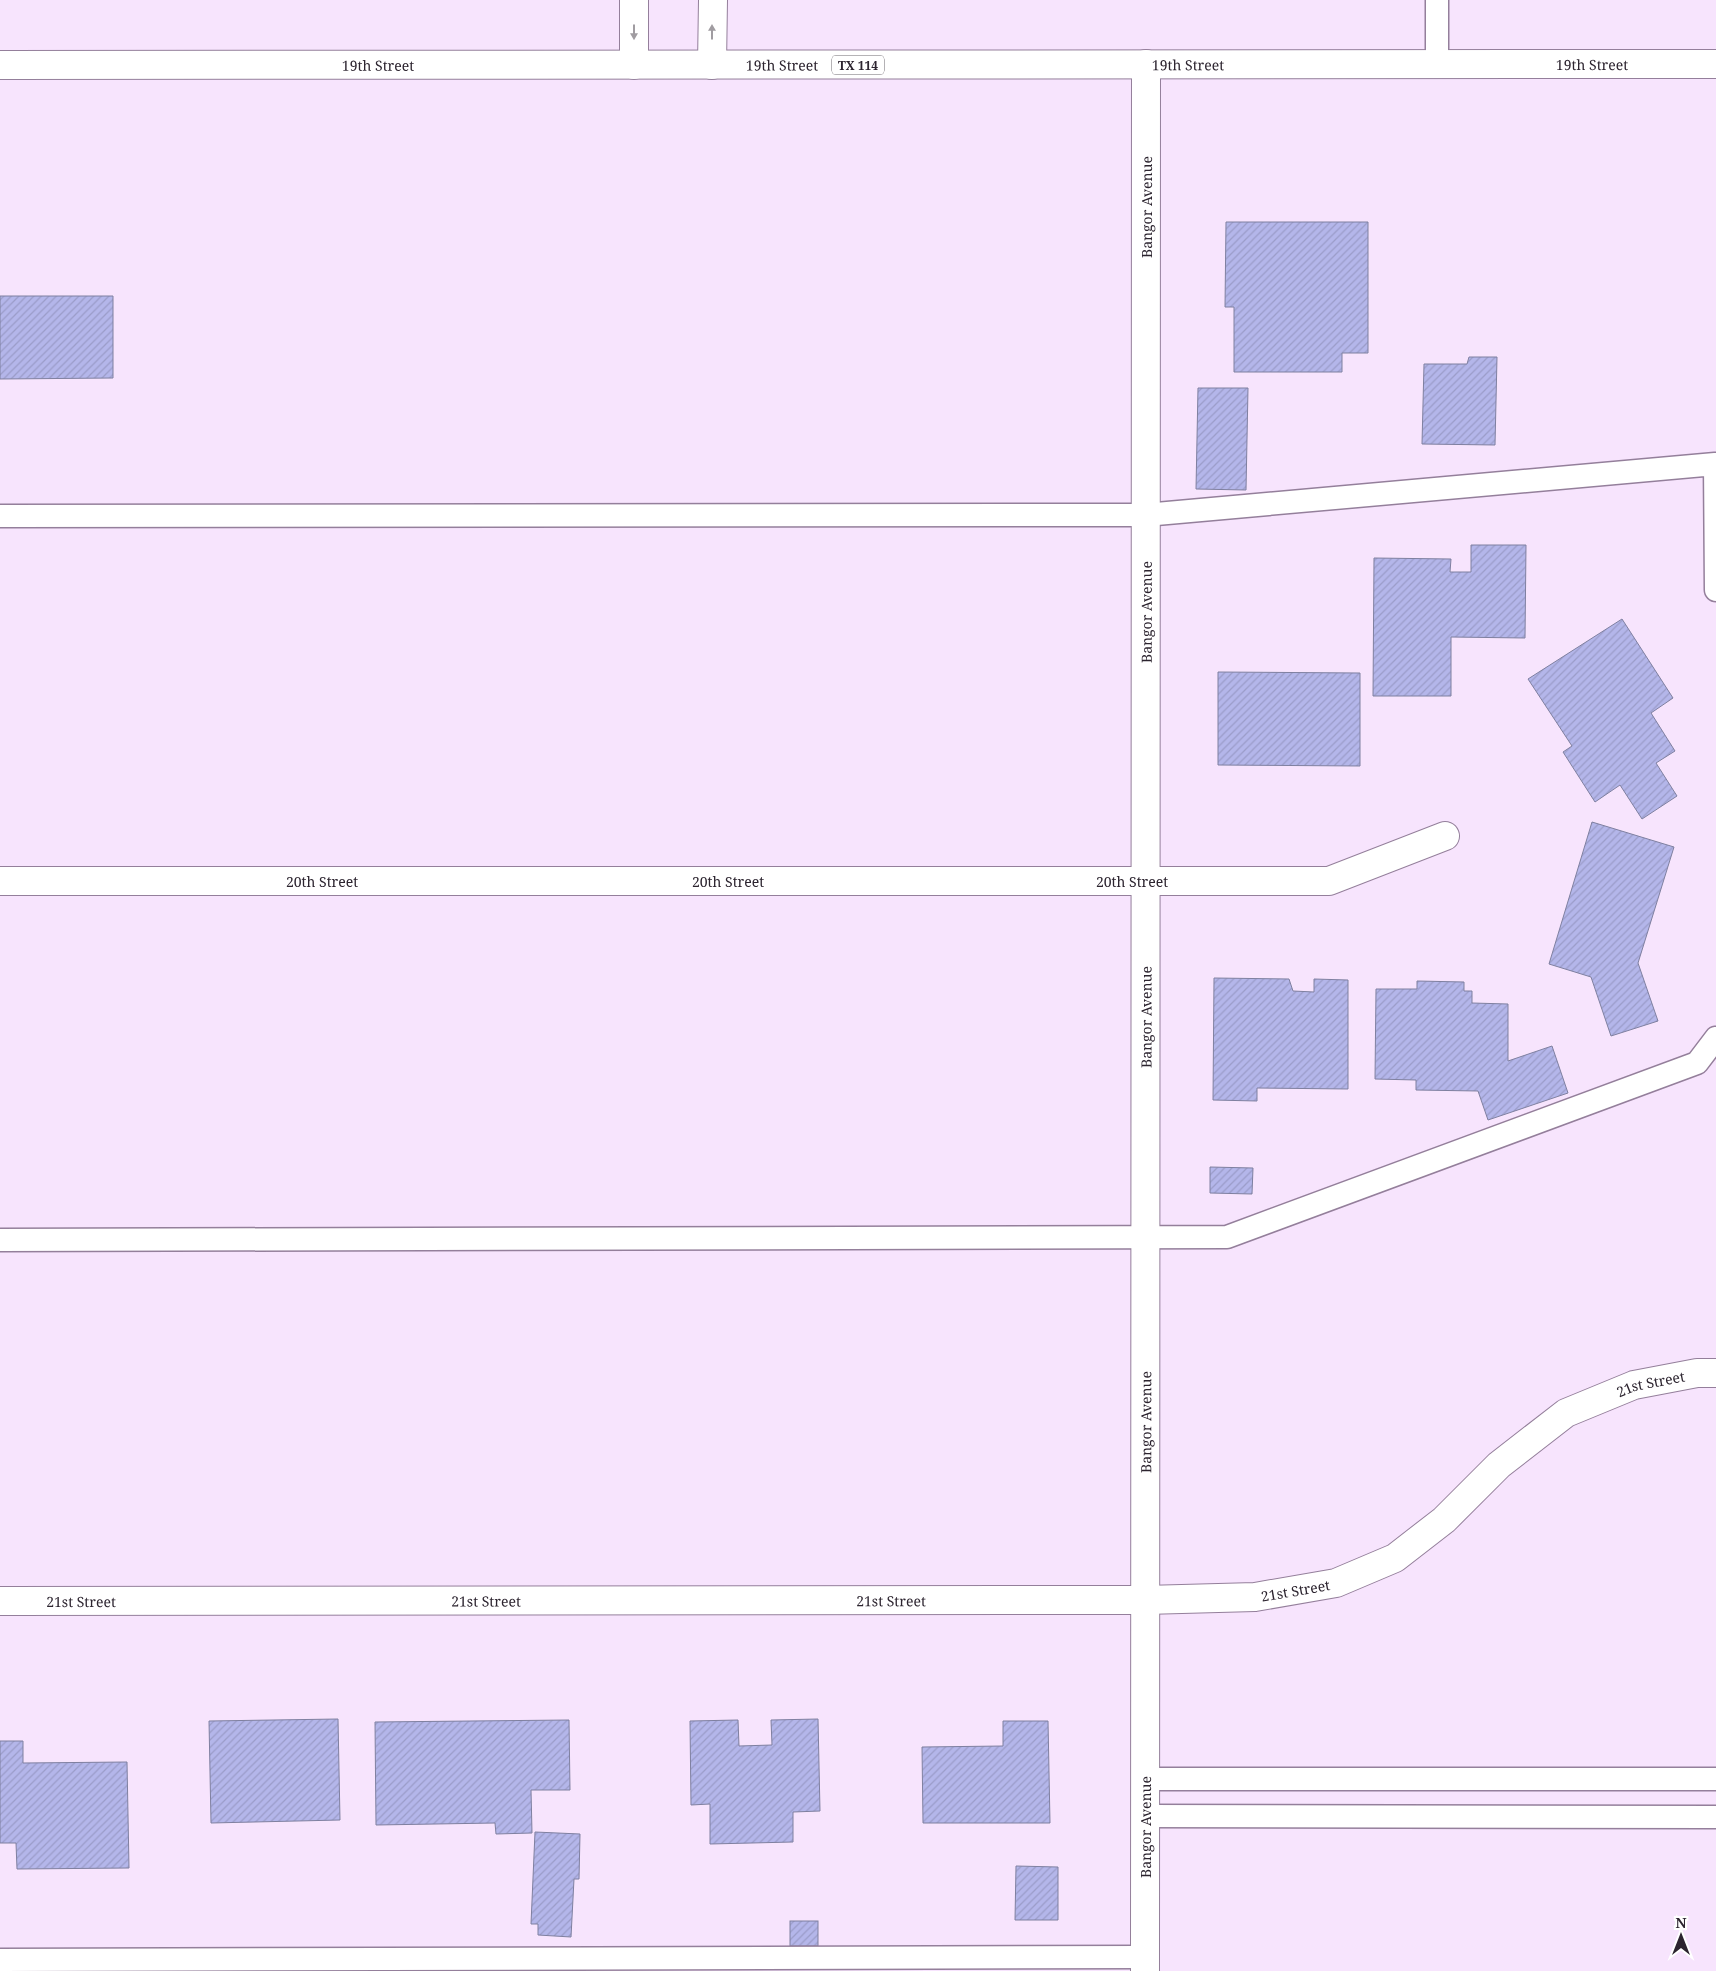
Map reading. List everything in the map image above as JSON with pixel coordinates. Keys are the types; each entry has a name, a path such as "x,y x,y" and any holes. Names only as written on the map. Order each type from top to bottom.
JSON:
{"street":[{"path":"634,0 634,65"},
{"path":"712,65 713,0"},
{"name":"Bangor Avenue","path":"1145,1964 1146,64"},
{"name":"19th Street","path":"0,65 1716,64"},
{"name":"20th Street","path":"0,881 1329,881 1445,836"},
{"name":"21st Street","path":"0,1601 1145,1600 1256,1597 1336,1583 1395,1558 1444,1520 1499,1465 1566,1413 1634,1384 1697,1373 1716,1373"}],"lane":[{"path":"1437,0 1437,64"},
{"path":"0,516 1145,515 1715,464 1716,590"},
{"path":"0,1240 1228,1237 1697,1063 1716,1038"},
{"path":"1145,1779 1716,1779"},
{"path":"1145,1816 1716,1817"},
{"path":"0,1960 1145,1964"}],"building":[{"path":"1226,222 1368,222 1368,353 1342,353 1342,372 1234,372 1234,307 1225,307"},
{"path":"0,296 113,296 113,378 0,379"},
{"path":"1469,357 1497,357 1495,445 1422,444 1424,364 1467,364"},
{"path":"1198,388 1248,388 1246,490 1196,489"},
{"path":"1471,545 1526,545 1525,638 1451,637 1451,696 1373,696 1374,558 1451,559 1450,572 1471,572"},
{"path":"1622,619 1673,698 1651,713 1675,751 1656,763 1677,796 1642,819 1620,785 1595,802 1563,752 1572,746 1528,679"},
{"path":"1218,672 1360,673 1360,766 1218,765"},
{"path":"1592,822 1674,847 1638,963 1658,1021 1611,1036 1591,977 1549,964"},
{"path":"1214,978 1289,979 1293,991 1314,992 1314,979 1348,980 1348,1089 1257,1088 1257,1101 1213,1100"},
{"path":"1417,981 1464,982 1464,991 1472,991 1472,1003 1508,1004 1508,1061 1552,1046 1568,1093 1488,1120 1478,1091 1416,1090 1416,1080 1375,1079 1376,989 1417,989"},
{"path":"1210,1167 1253,1168 1252,1194 1210,1193"},
{"path":"338,1719 340,1820 211,1823 209,1721"},
{"path":"818,1719 820,1811 793,1812 793,1842 710,1844 710,1804 691,1805 690,1721 738,1720 739,1746 772,1745 771,1720"},
{"path":"569,1720 570,1790 531,1790 532,1833 496,1834 495,1823 376,1825 375,1722"},
{"path":"1003,1721 1048,1721 1050,1823 923,1823 922,1747 1003,1746"},
{"path":"0,1741 23,1741 23,1763 127,1762 129,1868 17,1869 16,1843 0,1843"},
{"path":"535,1832 580,1834 579,1879 574,1879 571,1937 538,1935 538,1924 531,1924"},
{"path":"1016,1866 1058,1867 1058,1920 1015,1920"},
{"path":"790,1921 818,1921 818,1946 790,1946"}]}
